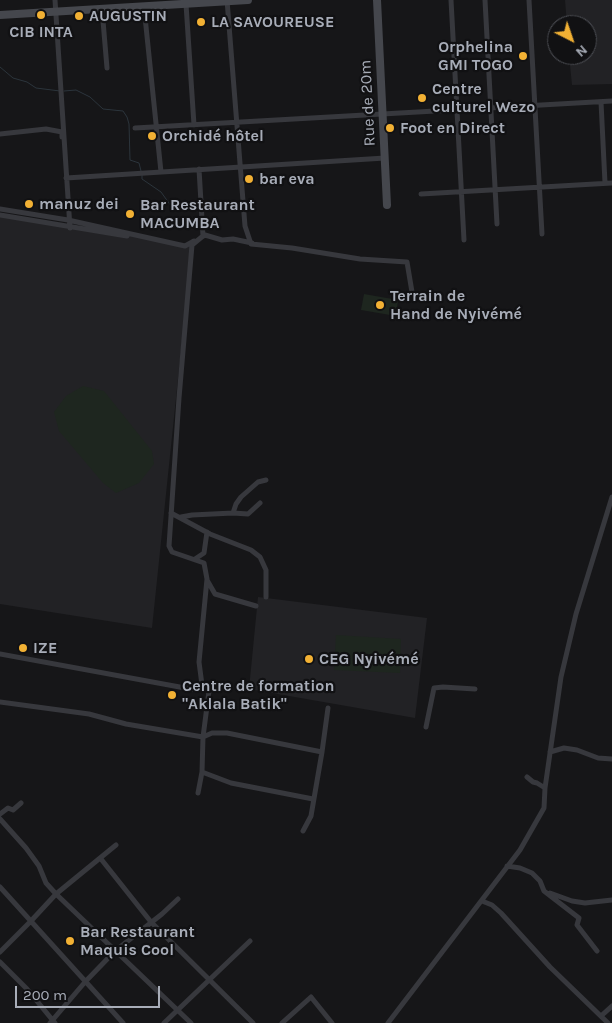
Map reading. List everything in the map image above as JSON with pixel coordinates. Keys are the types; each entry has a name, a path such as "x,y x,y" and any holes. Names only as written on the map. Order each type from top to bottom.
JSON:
{"main road":[{"path":"0,15 248,0"},
{"name":"Rue de 20m","path":"377,0 387,205"}],"street":[{"path":"55,0 68,220"},
{"path":"451,0 464,240"},
{"path":"485,0 497,224"},
{"path":"529,0 542,234"},
{"path":"227,1 245,226 251,244 292,248 360,259 407,262 412,292"},
{"path":"186,4 194,124"},
{"path":"144,7 160,172"},
{"path":"102,9 107,68"},
{"path":"135,128 612,101"},
{"path":"601,102 604,184"},
{"path":"0,134 39,129"},
{"path":"0,134 46,129 62,132 70,228"},
{"path":"66,178 385,158"},
{"path":"199,169 202,236 192,245 171,513 170,550 204,563 207,579 214,594 256,606"},
{"path":"421,194 612,183"},
{"path":"0,209 68,220 185,246 205,235 222,240 233,239 314,255 346,259"},
{"path":"0,215 70,228 192,245"},
{"path":"233,513 241,497 258,482 266,480"},
{"path":"388,1023 520,850 544,808 545,788 561,677 576,614 612,497"},
{"path":"181,517 233,513 248,514 260,502"},
{"path":"171,513 207,532 251,550 260,557 266,570 266,597"},
{"path":"195,559 204,553 207,532"},
{"path":"0,654 196,690 202,685 200,662 207,579"},
{"path":"426,727 434,688 475,689"},
{"path":"198,793 202,772 209,691"},
{"path":"0,702 90,714 126,724 204,737 212,732 227,733 322,752"},
{"path":"303,831 311,816 328,708"},
{"path":"550,752 564,748 577,750 598,758 611,759"},
{"path":"202,772 230,782 313,799"},
{"path":"528,777 545,788"},
{"path":"0,814 8,808 13,810 20,803"},
{"path":"0,819 26,848 39,866 46,883 56,894 192,1023"},
{"path":"0,952 56,894 116,845"},
{"path":"101,859 151,922 254,1023"},
{"path":"507,866 520,868 532,874 540,881 544,891 579,918 577,925 597,951"},
{"path":"0,887 123,1023"},
{"path":"544,891 572,901 585,903 612,900"},
{"path":"0,962 27,989 52,1022 85,982 115,951 178,899"},
{"path":"482,900 492,905 501,913 550,967 588,1006 608,1023"},
{"path":"164,1023 250,940"},
{"path":"282,1023 311,997 332,1023"},
{"path":"601,1016 612,1006"}],"shaded area":[{"path":"565,0 612,0 612,84 572,85 570,65 597,65 597,15 566,15"},
{"path":"0,213 192,245 152,628 0,604"},
{"name":"Terrain de Hand de Nyivémé","path":"364,294 398,300 396,316 361,310"},
{"path":"83,386 104,391 152,451 154,464 139,483 116,493 103,483 59,431 54,412 66,396"},
{"path":"258,597 427,618 415,718 249,689"},
{"path":"336,635 401,639 400,673 334,670"}],"waterway":[{"path":"0,67 13,78 27,82 36,88 60,91"},
{"path":"64,91 76,90 90,97 103,109 123,111 129,124 130,160 139,163 141,171"},
{"path":"142,175 142,179 161,192 174,210"}],"place":[{"name":"CIB INTA","path":"41,15"},
{"name":"AUGUSTIN","path":"79,16"},
{"name":"LA SAVOUREUSE","path":"201,22"},
{"name":"Orphelina GMI TOGO","path":"523,56"},
{"name":"Centre culturel Wezo","path":"422,98"},
{"name":"Foot en Direct","path":"390,128"},
{"name":"Orchidé hôtel","path":"152,136"},
{"name":"bar eva","path":"249,179"},
{"name":"manuz dei","path":"29,204"},
{"name":"Bar Restaurant MACUMBA","path":"130,214"},
{"name":"Terrain de Hand de Nyivémé","path":"380,305"},
{"name":"IZE","path":"23,648"},
{"name":"CEG Nyivémé","path":"309,659"},
{"name":"Centre de formation \"Aklala Batik\"","path":"172,695"},
{"name":"Bar Restaurant Maquis Cool","path":"70,941"}]}
